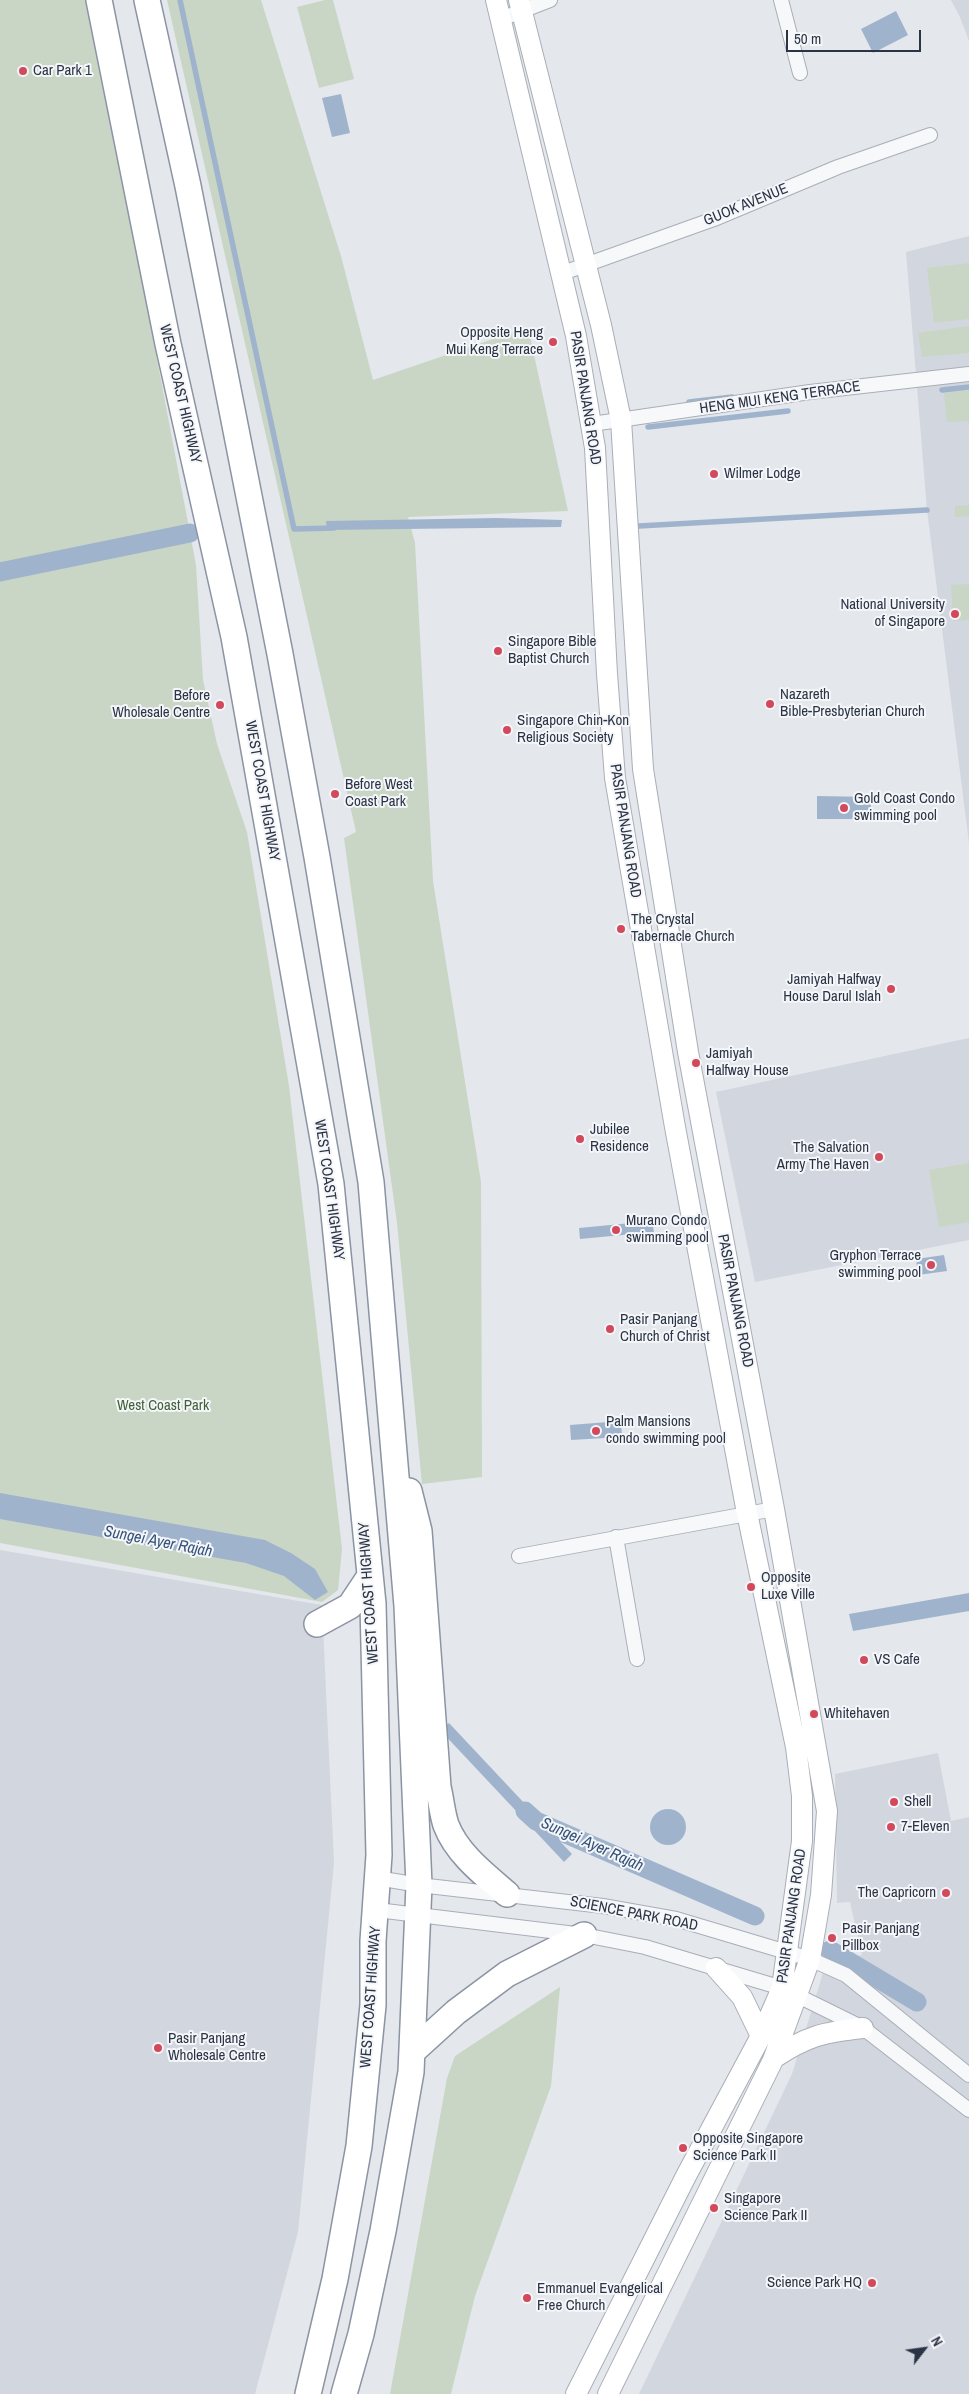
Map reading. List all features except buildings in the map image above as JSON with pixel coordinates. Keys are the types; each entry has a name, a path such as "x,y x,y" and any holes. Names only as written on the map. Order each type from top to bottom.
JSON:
{"highway":[{"name":"WEST COAST HIGHWAY","path":"99,0 168,344 236,646 329,1174 370,1576 377,1734 377,1910 373,1941 373,2006 359,2146 335,2279 308,2394"},
{"path":"147,0 192,206 314,837 371,1182 393,1441 409,1638 419,1885 412,2052 383,2231 360,2334 344,2394"},
{"path":"393,1441 419,1531 438,1787 446,1826 458,1846 476,1867 507,1894"},
{"path":"317,1624 350,1606 370,1576"},
{"path":"412,2052 456,2012 507,1974 584,1935"}],"main road":[{"name":"PASIR PANJANG ROAD","path":"496,0 576,336 592,424 595,448 607,674 616,778 675,1127 747,1514 796,1747 802,1796 802,1841 786,1952 789,1991 774,2058 608,2394"},
{"name":"PASIR PANJANG ROAD","path":"521,6 586,264 621,420 643,769 688,1052 774,1509 828,1811 822,1886 810,1959 761,2036 686,2176 576,2394"},
{"path":"716,1968 742,1997 761,2036"},
{"path":"774,2058 809,2037 828,2032 863,2028"}],"street":[{"path":"501,19 521,6 550,0"},
{"path":"781,0 800,73"},
{"name":"GUOK AVENUE","path":"560,274 714,219 838,167 930,135"},
{"name":"HENG MUI KENG TERRACE","path":"592,424 810,392 969,374"},
{"path":"519,1556 774,1509"},
{"path":"616,1537 637,1659"},
{"name":"SCIENCE PARK ROAD","path":"377,1878 419,1885 603,1906 676,1919 810,1959 846,1975 969,2075"},
{"name":"SCIENCE PARK ROAD","path":"377,1910 584,1935 645,1947 789,1991 863,2028 969,2110"}],"shaded area":[{"path":"951,0 969,0 969,41 960,17"},
{"name":"National University of Singapore","path":"969,236 969,843 927,510 906,252"},
{"path":"969,1038 969,1240 755,1282 716,1092"},
{"name":"Pasir Panjang Wholesale Centre","path":"0,1550 322,1605 334,1863 298,2232 255,2394 0,2394"},
{"name":"Singapore Science Park II","path":"938,1753 951,1821 969,1817 969,2394 639,2394 792,2074 827,1960 862,1955 850,1902 837,1903 835,1774"}],"green space":[{"name":"West Coast Park","path":"0,0 89,0 196,565 203,680 217,744 247,832 289,1086 342,1549 338,1590 322,1602 0,1543"},
{"path":"167,0 261,0 341,256 373,380 528,327 568,511 408,517 415,543 433,881 481,1182 482,1477 422,1484 397,1223 344,838 356,832"},
{"path":"325,0 333,0 354,79 319,88 297,7"},
{"path":"969,263 969,319 934,323 927,268"},
{"path":"969,326 969,353 922,357 918,333"},
{"path":"969,390 969,421 947,422 944,393"},
{"path":"969,505 969,516 955,517 955,506"},
{"path":"969,584 969,620 953,621 951,585"},
{"path":"969,1163 969,1222 939,1227 929,1170"},
{"path":"560,1987 551,2086 475,2296 451,2394 390,2394 447,2078 455,2056"}],"water":[{"path":"896,11 908,35 873,53 861,29"},
{"path":"341,94 350,133 332,137 322,98"},
{"path":"497,518 562,520 561,527 327,530 326,521"},
{"path":"104,546 104,559 60,567 58,553"},
{"name":"Gold Coast Condo swimming pool","path":"817,796 871,797 871,819 817,819"},
{"name":"Murano Condo swimming pool","path":"652,1221 654,1232 580,1239 579,1228"},
{"name":"Gryphon Terrace swimming pool","path":"944,1255 947,1271 918,1275 916,1259"},
{"name":"Palm Mansions condo swimming pool","path":"621,1421 622,1437 571,1440 570,1425"},
{"path":"0,1493 265,1540 291,1553 315,1569 328,1592 315,1600 284,1576 246,1563 0,1519"},
{"path":"969,1593 969,1611 853,1631 849,1614"},
{"path":"449,1723 572,1854 564,1862 440,1730"},
{"path":"668,1809 680,1815 686,1827 680,1839 668,1845 656,1839 650,1827 656,1815"}],"waterway":[{"path":"180,0 294,529 334,528"},
{"path":"942,390 969,387"},
{"path":"689,402 732,397"},
{"path":"648,427 788,411"},
{"path":"639,526 927,510"},
{"path":"0,572 190,533"},
{"name":"Sungei Ayer Rajah","path":"525,1811 536,1821 755,1916"},
{"name":"Sungei Ayer Rajah","path":"830,1950 917,2002"}],"place":[{"name":"Car Park 1","path":"23,71"},
{"name":"Opposite Heng Mui Keng Terrace","path":"553,342"},
{"name":"Wilmer Lodge","path":"714,474"},
{"name":"National University of Singapore","path":"955,614"},
{"name":"Singapore Bible Baptist Church","path":"498,651"},
{"name":"Nazareth Bible-Presbyterian Church","path":"770,704"},
{"name":"Before Wholesale Centre","path":"220,705"},
{"name":"Singapore Chin-Kon Religious Society","path":"507,730"},
{"name":"Before West Coast Park","path":"335,794"},
{"name":"Gold Coast Condo swimming pool","path":"844,808"},
{"name":"The Crystal Tabernacle Church","path":"621,929"},
{"name":"Jamiyah Halfway House Darul Islah","path":"891,989"},
{"name":"Jamiyah Halfway House","path":"696,1063"},
{"name":"Jubilee Residence","path":"580,1139"},
{"name":"The Salvation Army The Haven","path":"879,1157"},
{"name":"Murano Condo swimming pool","path":"616,1230"},
{"name":"Gryphon Terrace swimming pool","path":"931,1265"},
{"name":"Pasir Panjang Church of Christ","path":"610,1329"},
{"name":"Palm Mansions condo swimming pool","path":"596,1431"},
{"name":"Opposite Luxe Ville","path":"751,1587"},
{"name":"VS Cafe","path":"864,1660"},
{"name":"Whitehaven","path":"814,1714"},
{"name":"Shell","path":"894,1802"},
{"name":"7-Eleven","path":"891,1827"},
{"name":"The Capricorn","path":"946,1893"},
{"name":"Pasir Panjang Pillbox","path":"832,1938"},
{"name":"Pasir Panjang Wholesale Centre","path":"158,2048"},
{"name":"Opposite Singapore Science Park II","path":"683,2148"},
{"name":"Singapore Science Park II","path":"714,2208"},
{"name":"Science Park HQ","path":"872,2283"},
{"name":"Emmanuel Evangelical Free Church","path":"527,2298"}]}
